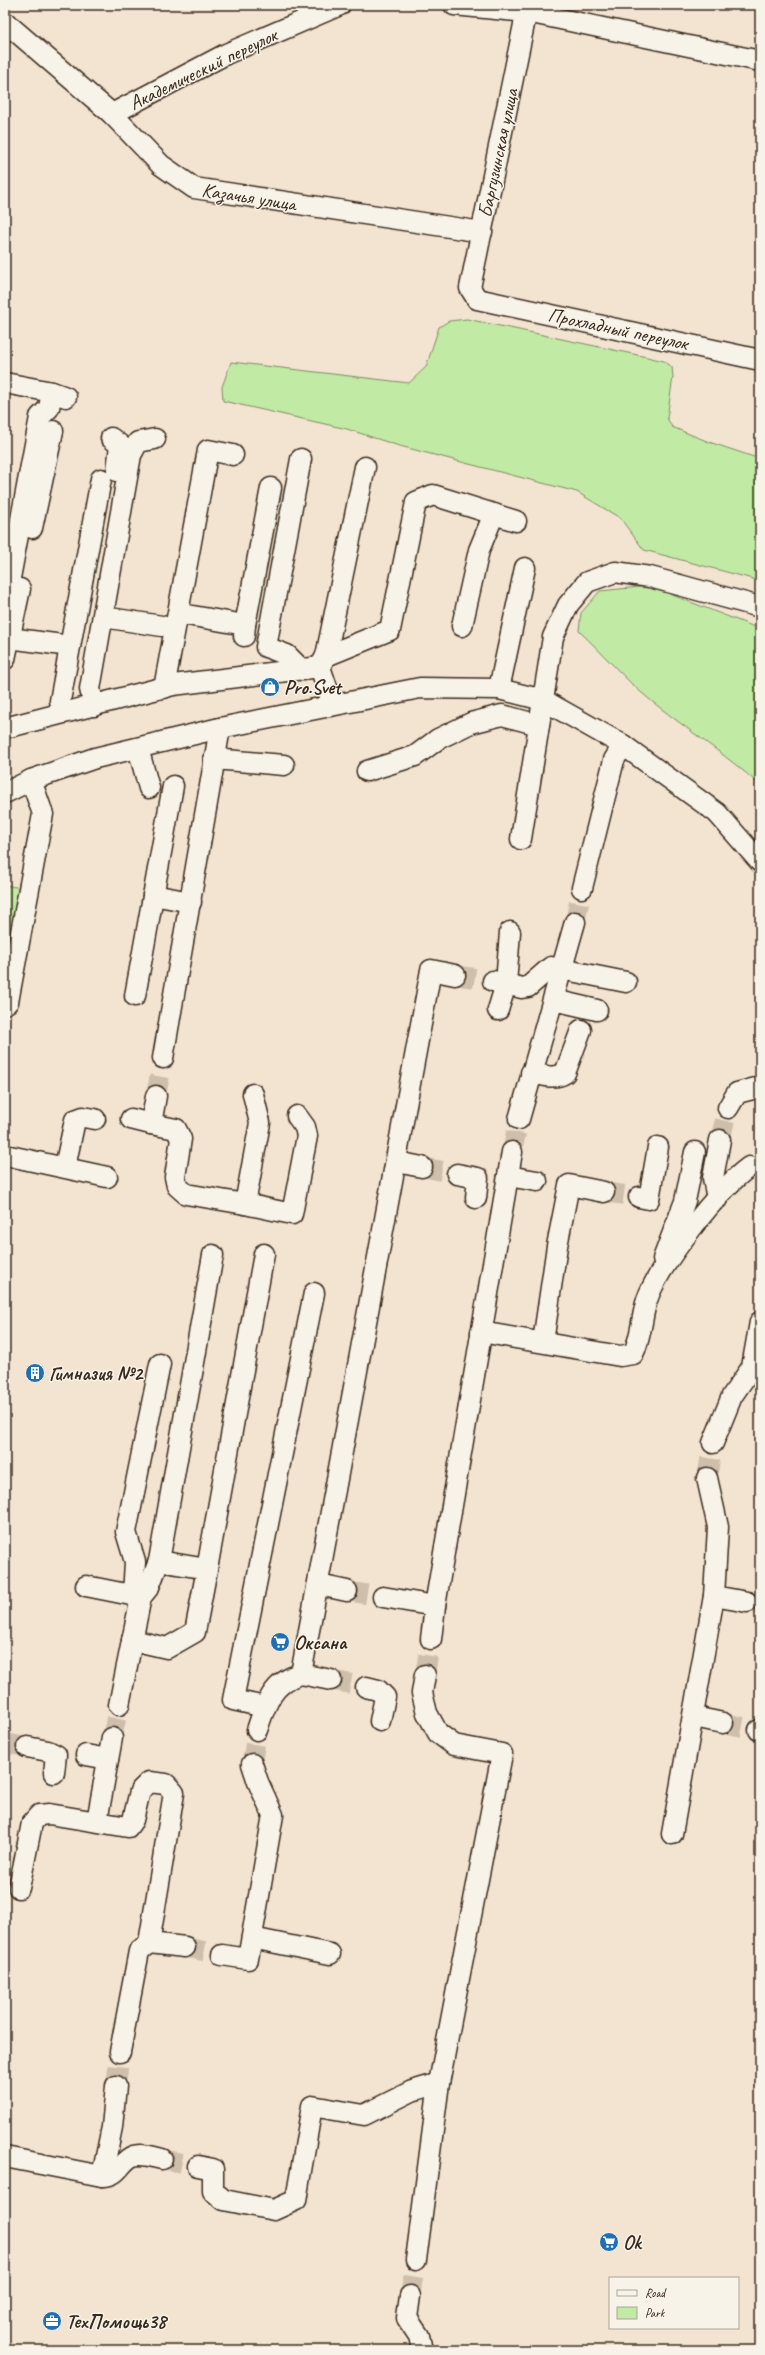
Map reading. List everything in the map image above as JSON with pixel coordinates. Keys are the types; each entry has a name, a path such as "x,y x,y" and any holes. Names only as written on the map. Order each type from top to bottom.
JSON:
{"street":[{"name":"Академический переулок","path":"112,114 226,54 340,5"},
{"path":"454,5 528,9 760,61"},
{"name":"Баргузинская улица","path":"477,299 470,288 528,9"},
{"name":"Казачья улица","path":"5,22 112,114 161,165 194,188 482,232"},
{"name":"Прохладный переулок","path":"477,299 760,360"},
{"path":"5,383 59,394 50,408 40,417 5,605"},
{"path":"5,659 53,431"},
{"path":"88,708 79,700 120,452 120,445 111,438"},
{"path":"88,708 90,689 131,455 138,442 155,439"},
{"path":"154,667 196,442"},
{"path":"168,687 208,450 233,455"},
{"path":"301,459 266,647 316,664"},
{"path":"333,705 316,664 364,467"},
{"path":"168,687 187,615 212,470"},
{"path":"60,701 101,479"},
{"path":"187,615 245,630 271,488"},
{"path":"5,728 168,687 255,676 316,664 390,630 416,502 433,495 516,521"},
{"path":"255,676 284,512"},
{"path":"462,626 479,550 494,514"},
{"path":"499,689 525,568"},
{"path":"521,839 553,637 568,605 587,582 615,572 643,576 760,607"},
{"path":"103,617 162,626"},
{"path":"9,638 70,646"},
{"path":"5,793 31,780 94,758 220,728 420,688 499,689 543,700 623,745 717,813 760,862"},
{"path":"367,772 415,756 438,739 471,723 502,715 539,724"},
{"path":"163,1058 220,728"},
{"path":"582,888 614,760 623,745"},
{"path":"138,748 149,788"},
{"path":"214,759 284,765"},
{"path":"5,1004 8,1002 9,998 44,814 31,780"},
{"path":"134,996 172,786"},
{"path":"153,895 191,902"},
{"path":"519,1119 531,1073 563,969 575,922"},
{"path":"498,1010 499,983 510,932"},
{"path":"499,983 528,988 551,967 626,982"},
{"path":"302,1674 431,970 456,975"},
{"path":"554,1000 597,1010"},
{"path":"531,1073 552,1077 559,1077 565,1073 581,1030"},
{"path":"728,1108 736,1092 760,1087"},
{"path":"245,1204 260,1124 253,1094"},
{"path":"151,1124 156,1096"},
{"path":"132,1120 176,1129 181,1139 175,1177 177,1186 186,1194 292,1214 307,1136 305,1127 297,1116"},
{"path":"64,1167 75,1120 83,1117 95,1119"},
{"path":"717,1199 713,1178 720,1140"},
{"path":"639,1198 649,1199 658,1147"},
{"path":"431,1639 435,1606 512,1152"},
{"path":"481,1332 620,1356 633,1354 639,1342 647,1301 660,1271 668,1242 685,1201 695,1152"},
{"path":"5,1155 107,1177"},
{"path":"397,1162 422,1167"},
{"path":"660,1271 733,1179 749,1167"},
{"path":"457,1174 478,1178 476,1198"},
{"path":"508,1176 537,1181"},
{"path":"543,1342 556,1246 569,1186 604,1192"},
{"path":"132,1640 167,1648 195,1632 264,1254"},
{"path":"86,1586 137,1596 149,1587 159,1561 213,1255"},
{"path":"265,1707 234,1700 314,1293"},
{"path":"713,1443 732,1396 756,1368 760,1322"},
{"path":"119,1705 132,1640 137,1596 135,1562 126,1532 160,1364"},
{"path":"672,1834 694,1717 714,1596 718,1527 707,1478"},
{"path":"159,1561 207,1569"},
{"path":"319,1585 347,1591"},
{"path":"714,1596 747,1602"},
{"path":"383,1597 435,1606"},
{"path":"257,1730 269,1696 291,1676 302,1674 331,1680"},
{"path":"416,2260 439,2083 502,1754 454,1745 438,1733 427,1713 422,1693 425,1675"},
{"path":"366,1687 378,1690 385,1697 380,1721"},
{"path":"694,1717 723,1723"},
{"path":"97,1821 112,1738"},
{"path":"27,1747 48,1751 56,1755 54,1773"},
{"path":"86,1755 108,1759"},
{"path":"222,1955 248,1959 273,1815 258,1782 252,1764"},
{"path":"19,1888 32,1823 39,1815 49,1814 128,1827 133,1820 140,1791 149,1782 166,1784 174,1793 150,1943"},
{"path":"252,1938 330,1954"},
{"path":"120,2052 139,1951 150,1943 185,1947"},
{"path":"198,2166 213,2169 213,2191 224,2200 274,2210 285,2207 296,2200 312,2106 364,2115 412,2091 439,2083"},
{"path":"102,2176 112,2127 116,2086"},
{"path":"5,2157 102,2176 109,2176 117,2172 123,2163 134,2156 144,2155 162,2159"},
{"path":"410,2296 407,2318 419,2336 422,2350"}],"green space":[{"path":"467,319 647,357 664,361 672,367 673,377 667,418 672,427 709,442 760,459 760,581 644,550 620,518 577,492 396,445 347,429 223,401 222,387 231,362 409,383 426,367 439,327 449,321"},
{"path":"649,586 760,629 760,785 640,691 579,631 581,613 600,591"},
{"path":"5,885 21,888 5,969"}],"tunnel":[{"path":"575,922 582,888"},
{"path":"455,975 493,981"},
{"path":"156,1096 163,1058"},
{"path":"720,1140 728,1108"},
{"path":"512,1152 519,1119"},
{"path":"422,1167 457,1174"},
{"path":"604,1192 639,1197"},
{"path":"707,1478 713,1443"},
{"path":"347,1591 383,1597"},
{"path":"747,1602 760,1604"},
{"path":"425,1675 431,1639"},
{"path":"331,1680 366,1687"},
{"path":"112,1738 119,1705"},
{"path":"723,1723 759,1730"},
{"path":"252,1764 257,1730"},
{"path":"5,1743 27,1747"},
{"path":"185,1947 222,1955"},
{"path":"116,2086 120,2052"},
{"path":"162,2159 198,2166"},
{"path":"410,2296 416,2260"}],"place":[{"name":"Pro.Svet","path":"270,687"},
{"name":"Гимназия №2","path":"35,1373"},
{"name":"Оксана","path":"280,1642"},
{"name":"Ok","path":"609,2242"},
{"name":"ТехПомощь38","path":"52,2321"}]}
